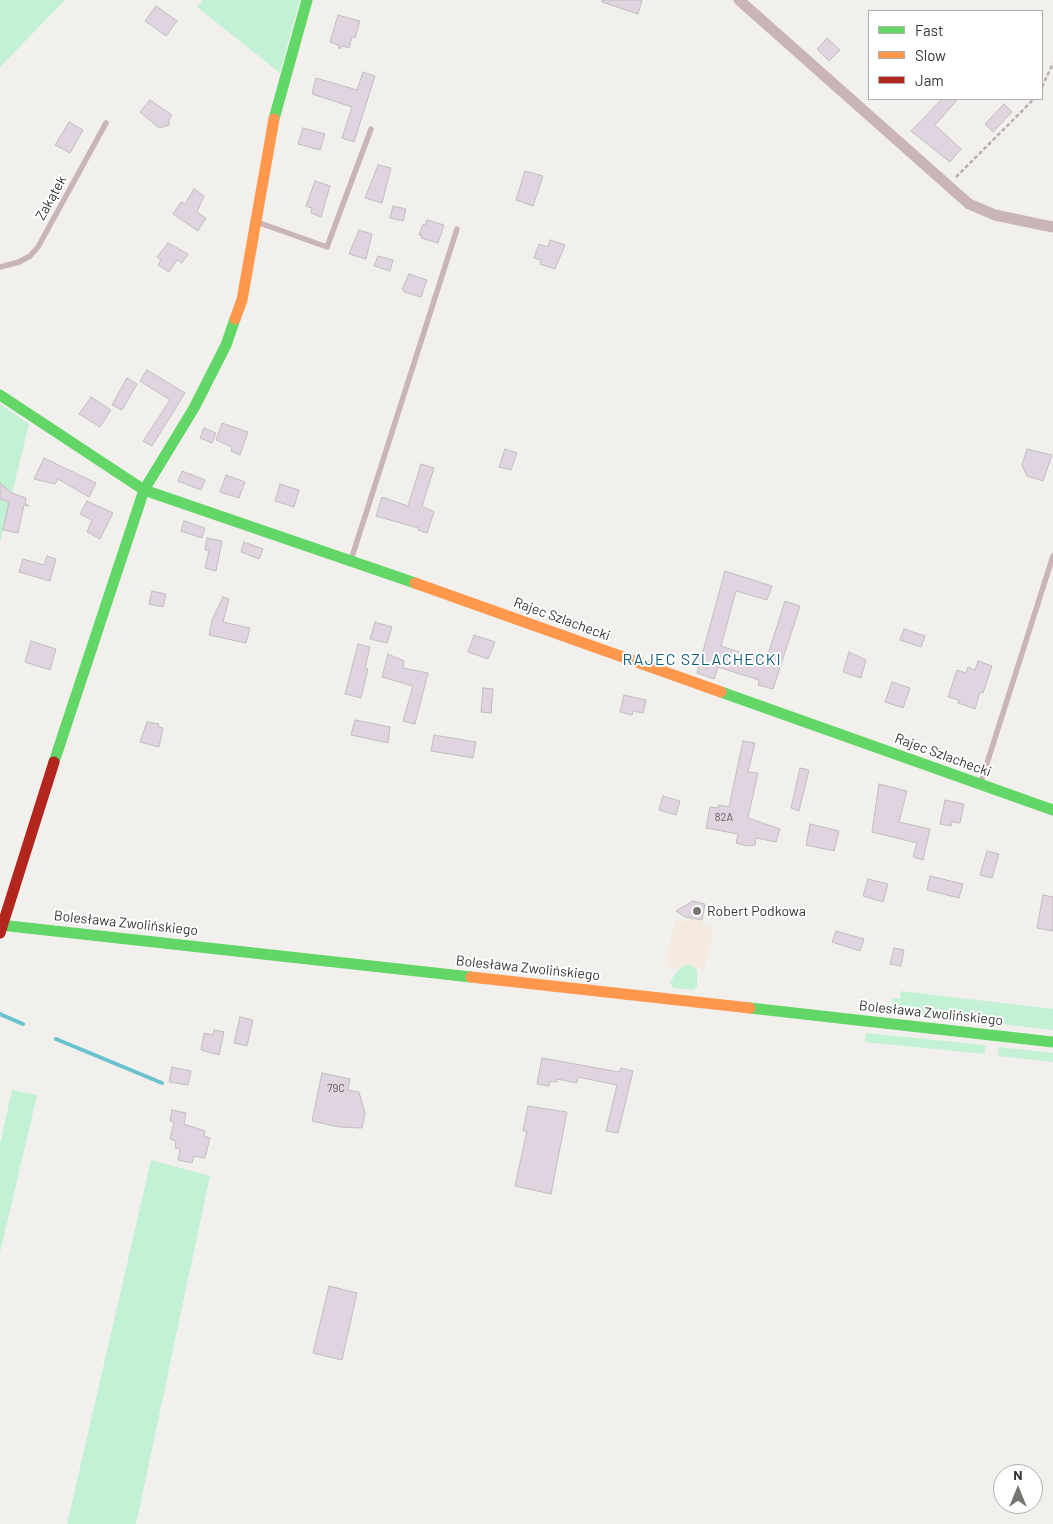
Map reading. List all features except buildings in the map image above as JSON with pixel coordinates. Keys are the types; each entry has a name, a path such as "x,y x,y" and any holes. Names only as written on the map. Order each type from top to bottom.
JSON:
{"street":[{"path":"1,928 109,591 144,490 194,408 226,345 242,300 257,222 271,130 307,0"},
{"path":"739,0 969,204 995,215 1053,228"},
{"name":"Rajec Szlachecki","path":"0,395 144,490 351,560 1053,810"},
{"name":"Bolesława Zwolińskiego","path":"1,928 1053,1042"}],"lane":[{"name":"Zakątek","path":"0,267 19,262 30,256 38,247 106,123"},
{"path":"257,222 327,247 371,129"},
{"path":"351,560 457,229"},
{"path":"980,784 1053,556"}],"path":[{"path":"1043,85 1053,64"},
{"path":"947,186 1033,100"}],"shaded area":[{"path":"688,918 702,920 701,925 714,927 704,970 665,966 675,920 687,922"}],"green space":[{"path":"0,0 65,0 0,67"},
{"path":"202,0 300,0 280,73 197,7"},
{"path":"0,404 29,424 0,542"},
{"path":"690,964 697,970 697,987 693,990 673,988 670,983 673,977 680,968"},
{"path":"901,991 1053,1009 1053,1030 896,1012 891,1006 893,998 900,999"},
{"path":"866,1033 985,1045 985,1054 865,1042"},
{"path":"999,1047 1053,1053 1053,1062 998,1056"},
{"path":"12,1090 37,1095 0,1253 0,1144"},
{"path":"151,1160 210,1176 136,1524 67,1524"}],"waterway":[{"path":"0,1014 23,1024"},
{"path":"56,1039 162,1083"}],"traffic: fast":[{"path":"274,119 307,0"},
{"path":"54,762 144,490 194,408 226,345 235,319"},
{"path":"0,395 144,490 415,583"},
{"path":"721,692 1053,810"},
{"path":"0,925 471,977"},
{"path":"750,1008 1053,1042"}],"traffic: slow":[{"path":"235,319 242,300 274,119"},
{"path":"415,583 721,692"},
{"path":"471,977 750,1008"}],"traffic: jam":[{"path":"0,933 54,762"}],"place":[{"name":"Robert Podkowa","path":"697,911"}],"district":[{"name":"RAJEC SZLACHECKI","path":"702,660"}]}
